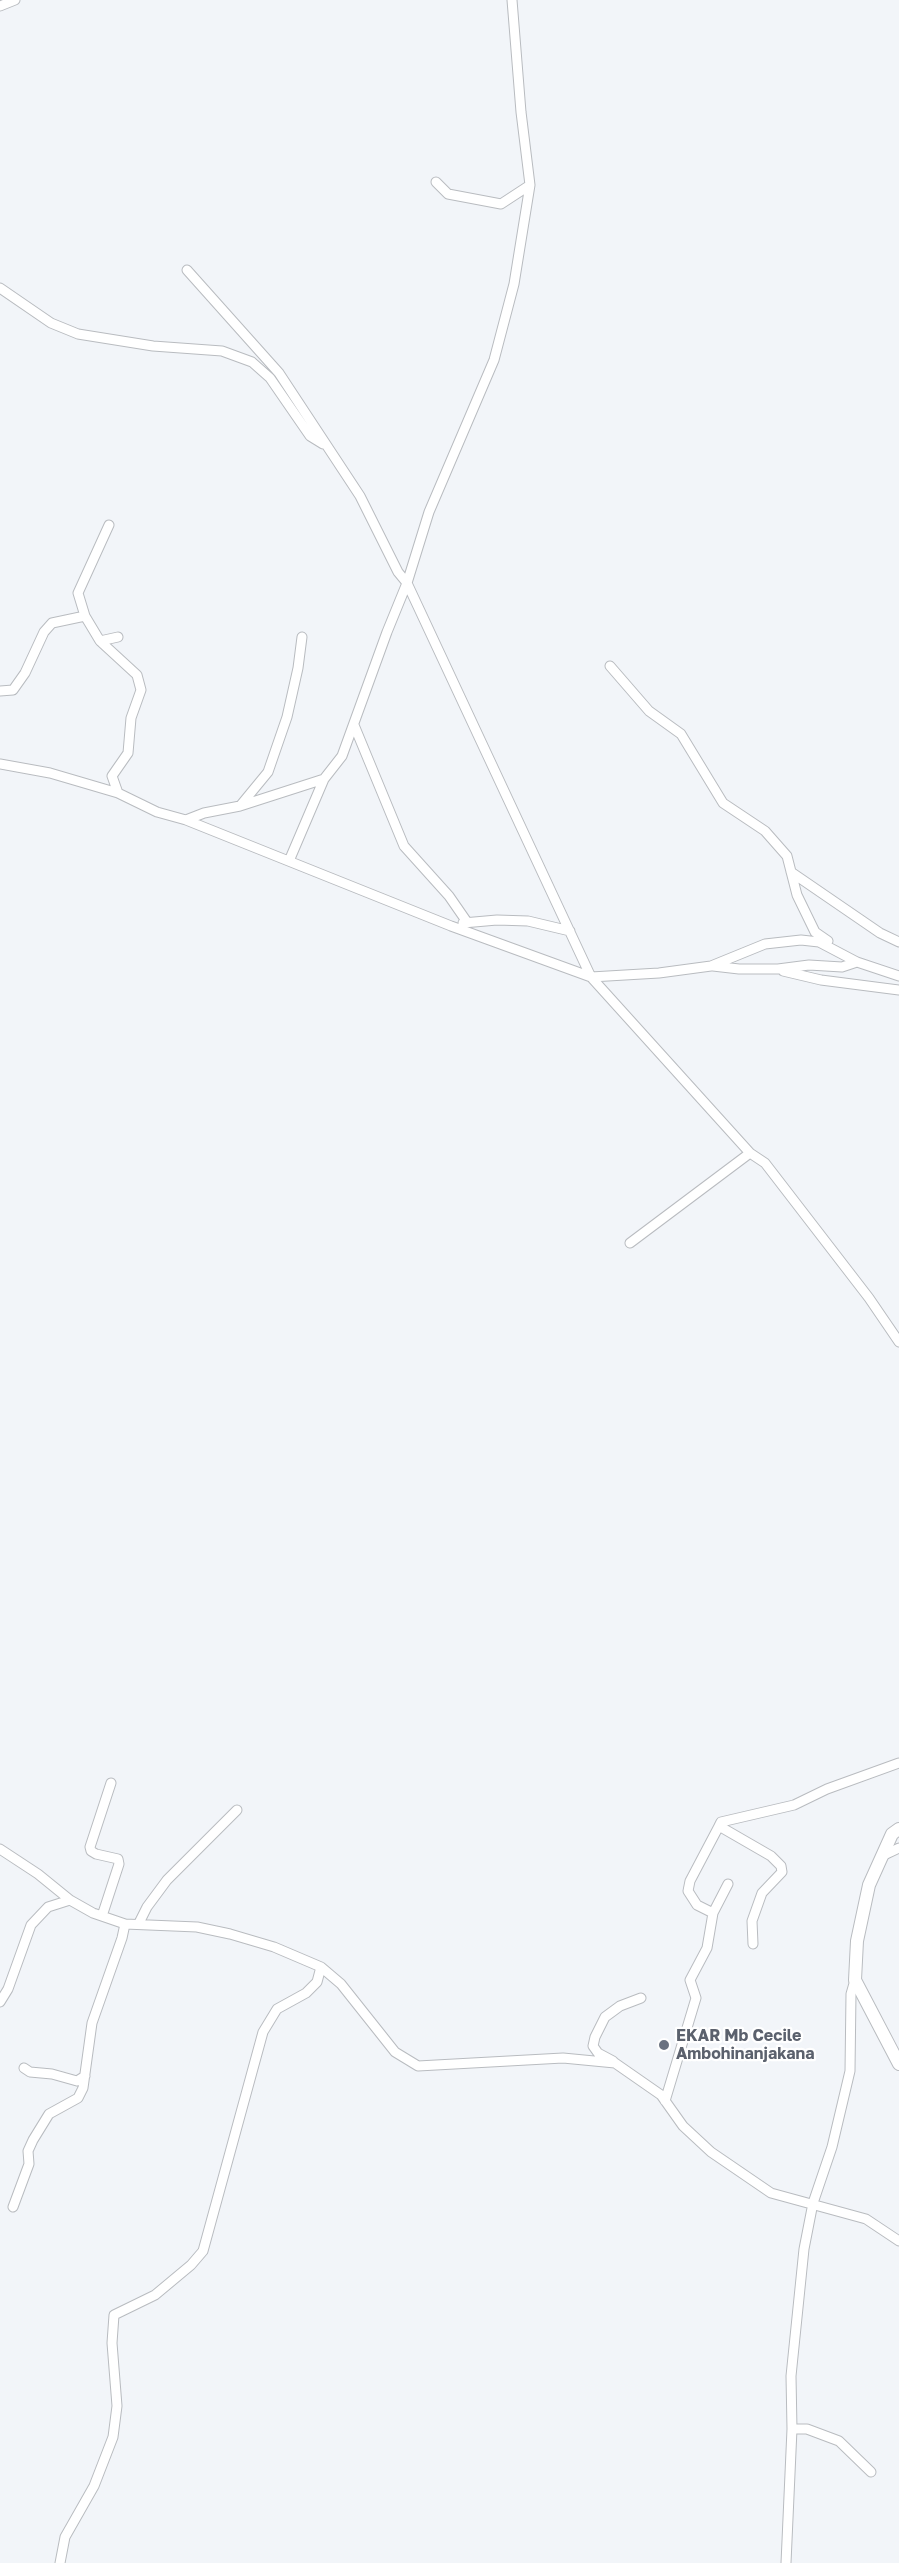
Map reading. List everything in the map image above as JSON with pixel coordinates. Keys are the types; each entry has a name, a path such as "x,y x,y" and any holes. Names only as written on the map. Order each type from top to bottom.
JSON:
{"street":[{"path":"0,6 15,0"},
{"path":"289,861 324,779 342,756 407,583 429,512 494,360 514,284 530,185 521,112 513,0"},
{"path":"436,182 448,194 501,204 530,185"},
{"path":"187,270 279,373 360,496 398,572 407,583 591,977 750,1153 765,1163 899,1342"},
{"path":"0,288 51,323 78,334 153,346 222,351 252,363 270,378 310,436 326,446"},
{"path":"109,525 78,593 85,616 100,641 137,675 141,690 131,718 128,753 112,776 118,793"},
{"path":"0,691 13,690 26,673 44,632 52,623 85,616"},
{"path":"100,641 118,637"},
{"path":"240,806 268,772 287,717 302,637"},
{"path":"610,666 649,711 681,734 723,803 765,831 787,856 796,895 815,932 857,962"},
{"path":"354,725 404,846 449,896 467,922"},
{"path":"0,764 50,773 118,793 157,812 186,820 451,926 591,977 659,973 711,966 778,969 809,965 842,967 857,962"},
{"path":"186,820 204,813 240,806 324,779"},
{"path":"791,872 880,933 899,942"},
{"path":"451,926 467,922 528,921 570,931"},
{"path":"711,966 765,944 801,940 819,942 857,962 899,976"},
{"path":"778,969 821,980 899,990"},
{"path":"630,1243 750,1153"},
{"path":"713,1913 697,1905 688,1891 690,1881 721,1822 794,1805 827,1789 899,1764"},
{"path":"102,1916 118,1859 91,1851 90,1847 111,1783"},
{"path":"139,1923 147,1907 167,1880 237,1810"},
{"path":"719,1826 771,1856 781,1866 782,1872 762,1893 752,1921 753,1944"},
{"path":"786,2563 792,2429 791,2376 804,2248 813,2203 832,2147 850,2071 851,1994 855,1980 857,1941 869,1885 892,1834 899,1829"},
{"path":"882,1856 899,1848"},
{"path":"0,1850 38,1874 70,1900 102,1916 125,1924 197,1927 230,1934 274,1947 321,1967 341,1984 394,2052 418,2066 563,2058 615,2063"},
{"path":"665,2101 696,1998 690,1980 707,1948 713,1913 728,1884"},
{"path":"0,2002 8,1989 31,1925 48,1907 70,1900"},
{"path":"13,2207 29,2164 28,2151 33,2140 49,2114 78,2098 85,2076 92,2023 123,1938 125,1924"},
{"path":"60,2563 65,2537 94,2486 112,2437 117,2406 112,2343 114,2315 155,2295 191,2265 203,2251 262,2032 277,2009 306,1993 317,1982 321,1967"},
{"path":"855,1980 895,2046 899,2064"},
{"path":"641,1998 620,2006 605,2017 595,2037 594,2046 598,2053 661,2095 683,2126 711,2152 771,2193 866,2219 899,2241"},
{"path":"24,2068 30,2072 52,2074 77,2081 85,2076"},
{"path":"792,2429 807,2429 838,2441 871,2472"}],"place":[{"name":"EKAR Mb Cecile Ambohinanjakana","path":"664,2045"}]}
